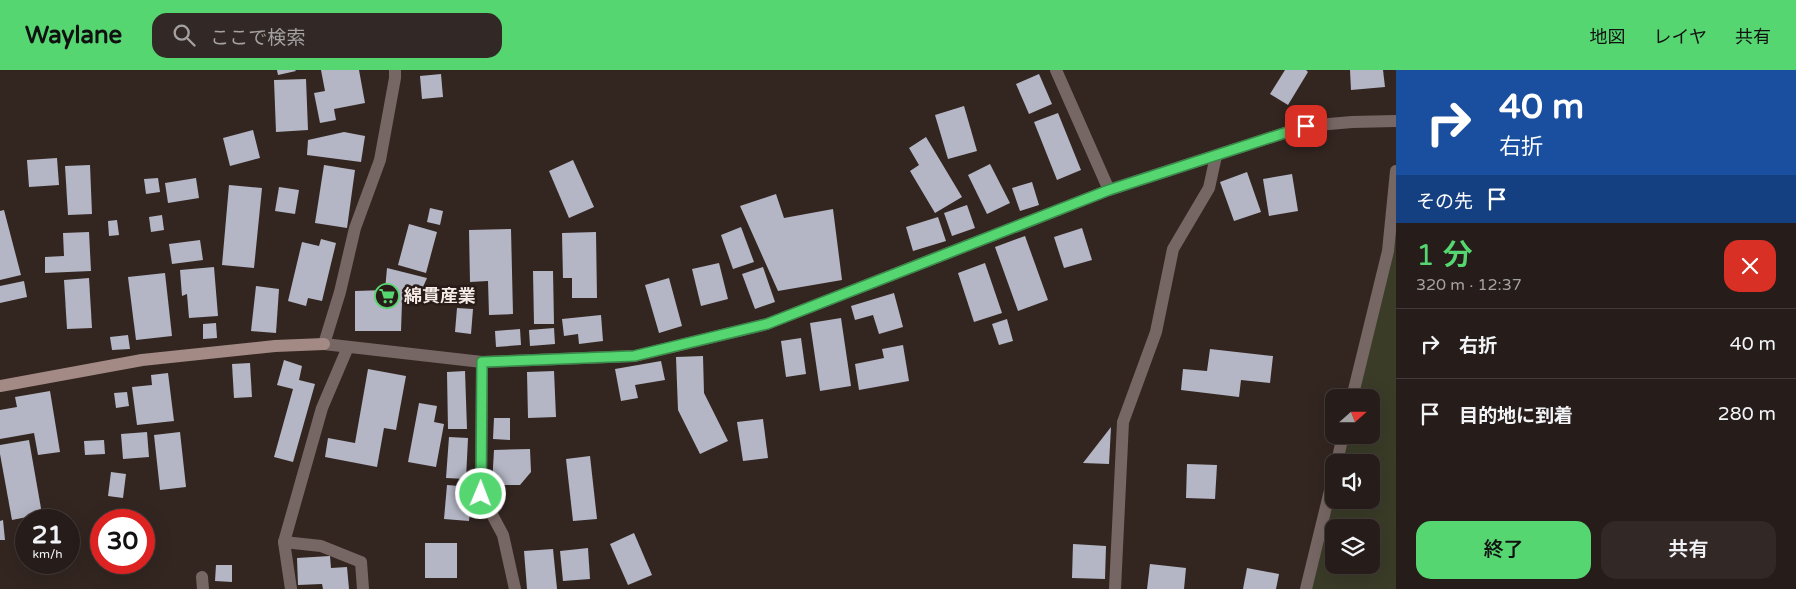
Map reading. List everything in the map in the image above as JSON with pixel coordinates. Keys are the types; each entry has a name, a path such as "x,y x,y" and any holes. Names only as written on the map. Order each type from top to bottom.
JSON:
{"street":[{"path":"324,344 340,292 355,228 380,160 395,70"},
{"path":"1056,70 1109,190"},
{"path":"0,386 142,360 275,346 324,344 482,362 634,356 767,324 1109,190 1306,126 1396,121"},
{"path":"1115,589 1122,422 1156,332 1173,249 1209,188 1216,156"},
{"path":"1354,389 1388,252 1396,172"},
{"path":"290,589 284,542 322,408 348,347"},
{"path":"482,362 481,494 503,535 515,589"},
{"path":"1306,589 1325,509"},
{"path":"284,542 321,546 361,562 364,589"}],"green space":[{"path":"1396,171 1396,589 1306,589 1325,529 1325,574 1380,574 1380,519 1328,519 1331,509 1380,509 1380,454 1339,454 1341,444 1380,444 1380,389 1354,389 1388,252"}],"building":[{"path":"277,70 295,70 296,71 278,75"},
{"path":"321,70 359,70 365,103 334,109 336,120 320,123 314,93 325,91"},
{"path":"1285,70 1306,70 1308,72 1288,105 1270,94"},
{"path":"1350,70 1383,70 1385,87 1351,90"},
{"path":"441,74 443,97 422,99 420,76"},
{"path":"1039,74 1052,104 1029,114 1016,84"},
{"path":"306,79 308,130 276,132 274,80"},
{"path":"964,106 977,151 948,159 935,115"},
{"path":"1058,113 1081,170 1057,180 1034,122"},
{"path":"253,130 260,158 230,166 223,138"},
{"path":"344,132 365,136 361,162 307,155 308,140"},
{"path":"926,137 962,197 935,213 910,171 919,165 909,148"},
{"path":"57,158 59,185 29,187 27,160"},
{"path":"573,160 594,207 569,218 549,171"},
{"path":"990,164 1010,203 987,214 968,175"},
{"path":"90,165 92,214 68,215 65,166"},
{"path":"324,165 355,170 347,228 315,223"},
{"path":"1247,172 1261,212 1234,221 1220,182"},
{"path":"1292,174 1298,211 1269,216 1263,179"},
{"path":"158,178 160,192 146,194 144,179"},
{"path":"196,178 199,198 168,203 165,183"},
{"path":"1032,182 1039,205 1020,211 1012,188"},
{"path":"229,185 262,188 254,268 222,265"},
{"path":"279,187 299,190 295,214 275,211"},
{"path":"776,194 784,218 833,209 842,280 778,291 740,206"},
{"path":"967,205 975,228 952,236 944,213"},
{"path":"430,208 443,211 440,225 427,222"},
{"path":"4,210 21,275 0,280 0,211"},
{"path":"162,215 164,230 151,232 149,217"},
{"path":"938,217 946,241 913,251 906,227"},
{"path":"117,220 119,235 109,236 108,221"},
{"path":"409,224 437,232 426,273 398,265"},
{"path":"741,227 754,262 733,269 721,235"},
{"path":"1082,228 1092,260 1064,268 1054,237"},
{"path":"511,229 513,314 489,315 488,281 470,282 469,230"},
{"path":"89,232 91,271 45,273 45,257 64,256 63,233"},
{"path":"596,232 597,298 572,298 572,278 563,278 562,233"},
{"path":"1025,236 1048,300 1018,311 995,247"},
{"path":"321,239 336,243 322,301 308,298 306,306 288,301 302,242 319,246"},
{"path":"200,240 203,260 172,264 169,244"},
{"path":"719,263 728,299 701,306 692,269"},
{"path":"985,263 1002,313 974,322 958,273"},
{"path":"214,267 218,316 189,318 187,294 182,296 180,270"},
{"path":"763,267 775,302 755,309 742,274"},
{"name":"綿貫産業","path":"387,268 427,278 416,303 402,302 401,331 355,331 355,291 385,290"},
{"path":"533,271 553,271 554,324 534,324"},
{"path":"165,273 172,336 136,340 128,277"},
{"path":"89,278 92,328 67,329 64,280"},
{"path":"669,278 682,326 659,333 645,285"},
{"path":"24,281 27,297 0,303 0,286"},
{"path":"256,286 279,289 276,333 251,331"},
{"path":"894,293 903,327 879,334 873,315 855,320 851,306"},
{"path":"457,308 473,309 471,334 455,332"},
{"path":"601,315 603,341 579,344 578,334 564,336 562,319"},
{"path":"841,318 851,386 820,391 810,323"},
{"path":"1007,319 1013,341 999,345 992,324"},
{"path":"216,323 217,338 203,339 203,324"},
{"path":"554,328 555,344 530,346 529,330"},
{"path":"520,329 521,345 496,347 495,331"},
{"path":"128,335 130,349 112,350 110,337"},
{"path":"801,338 806,374 786,377 781,341"},
{"path":"903,345 909,381 859,390 855,364 884,358 882,349"},
{"path":"1210,349 1273,356 1270,383 1241,380 1239,397 1181,390 1183,369 1207,371"},
{"path":"703,356 704,393 728,441 700,454 678,410 676,357"},
{"path":"284,360 302,366 299,380 315,384 293,462 274,457 293,389 277,385"},
{"path":"661,361 665,380 635,385 638,398 621,401 615,369"},
{"path":"250,363 252,397 234,398 232,364"},
{"path":"368,369 406,376 396,430 384,428 377,467 325,457 328,438 355,443"},
{"path":"465,371 467,429 448,429 447,372"},
{"path":"554,371 556,417 528,418 527,372"},
{"path":"168,373 174,421 137,425 132,387 152,385 151,375"},
{"path":"50,391 60,452 38,455 34,433 0,439 0,410 17,407 15,397"},
{"path":"127,392 129,406 116,408 114,393"},
{"path":"419,403 437,406 434,422 444,424 436,467 408,462"},
{"path":"494,418 510,418 510,440 493,439"},
{"path":"763,419 768,458 743,461 737,422"},
{"path":"1111,427 1109,464 1083,463"},
{"path":"147,432 149,457 123,459 121,434"},
{"path":"180,432 186,487 160,490 154,435"},
{"path":"449,437 468,438 466,479 446,478"},
{"path":"29,440 41,509 15,509 15,519 12,520 0,445"},
{"path":"104,440 105,454 85,455 84,441"},
{"path":"530,449 531,472 520,485 492,485 494,450"},
{"path":"590,456 597,519 573,521 566,459"},
{"path":"1187,464 1217,465 1215,499 1186,498"},
{"path":"111,472 126,474 123,498 108,496"},
{"path":"447,485 472,487 469,521 444,519"},
{"path":"3,520 5,540 0,540 0,521"},
{"path":"634,533 652,575 628,585 610,544"},
{"path":"425,543 457,543 457,578 425,578"},
{"path":"1073,544 1106,546 1105,579 1072,578"},
{"path":"588,548 590,579 563,581 560,551"},
{"path":"553,549 557,589 527,589 524,551"},
{"path":"330,556 331,568 347,567 349,589 323,589 322,584 298,585 297,558"},
{"path":"1150,564 1186,568 1184,589 1147,589"},
{"path":"216,565 232,565 232,582 215,581"},
{"path":"1247,568 1279,574 1276,589 1243,589"}],"place":[{"name":"綿貫産業","path":"387,296"}],"route":[{"path":"481,494 482,362 634,356 767,324 1109,190 1306,126"}]}
